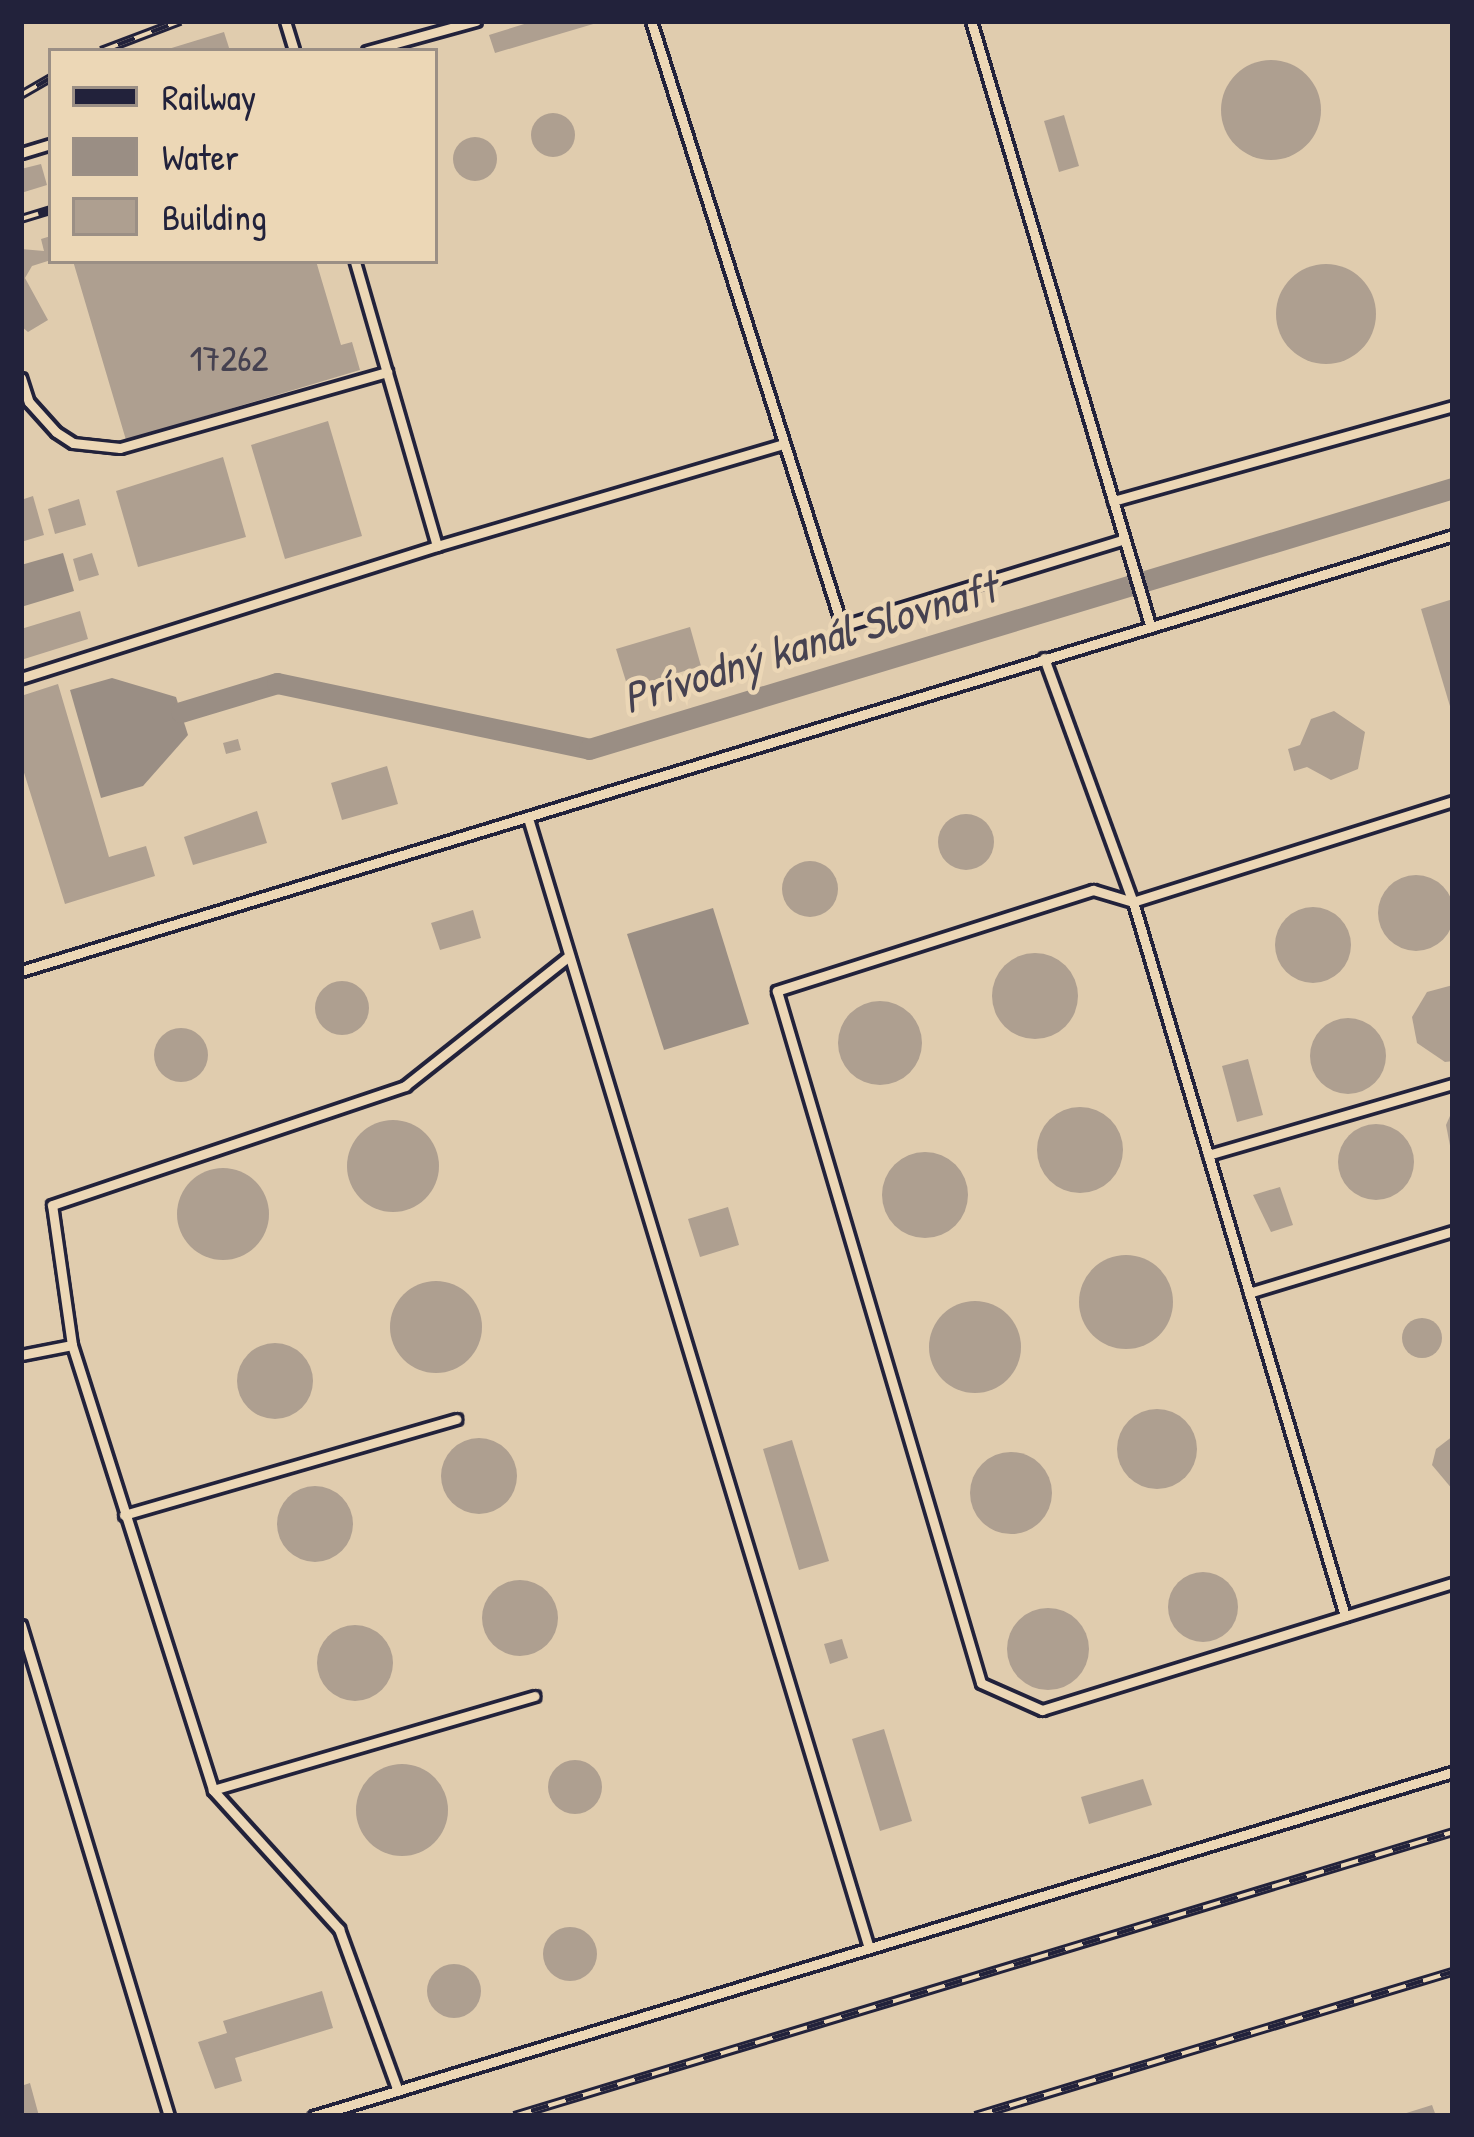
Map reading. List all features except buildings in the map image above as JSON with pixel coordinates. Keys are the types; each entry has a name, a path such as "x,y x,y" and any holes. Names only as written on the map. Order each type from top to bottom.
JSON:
{"lane":[{"path":"379,48 476,21"},
{"path":"651,21 842,626 1124,539"},
{"path":"971,21 1150,626"},
{"path":"356,264 436,546"},
{"path":"21,378 28,402 56,432 73,443 120,448 387,372"},
{"path":"1113,501 1453,406"},
{"path":"21,678 436,546 784,444"},
{"path":"21,971 1453,535"},
{"path":"1044,658 1133,902 1345,1616"},
{"path":"1453,801 1133,902 1093,890 777,991 980,1683 1042,1709 1453,1583"},
{"path":"528,818 869,1948"},
{"path":"398,2091 339,1929 213,1790 72,1345 52,1205 405,1086 569,956"},
{"path":"1208,1155 1453,1084"},
{"path":"1249,1293 1453,1232"},
{"path":"21,1355 72,1345"},
{"path":"124,1515 456,1420"},
{"path":"21,1625 168,2115"},
{"path":"213,1790 536,1696"},
{"path":"314,2116 1453,1772"}],"water":[{"path":"63,553 74,591 21,607 21,565"},
{"path":"112,678 176,697 188,735 143,786 101,798 70,690"},
{"path":"713,908 749,1024 664,1050 627,934"}],"waterway":[{"name":"Prívodný kanál Slovnaft","path":"181,712 277,683 589,749 1453,488"}],"railway":[{"path":"109,48 180,21"},
{"path":"21,95 48,80"},
{"path":"21,219 48,211"},
{"path":"514,2116 1453,1832"},
{"path":"975,2116 1453,1972"}]}
